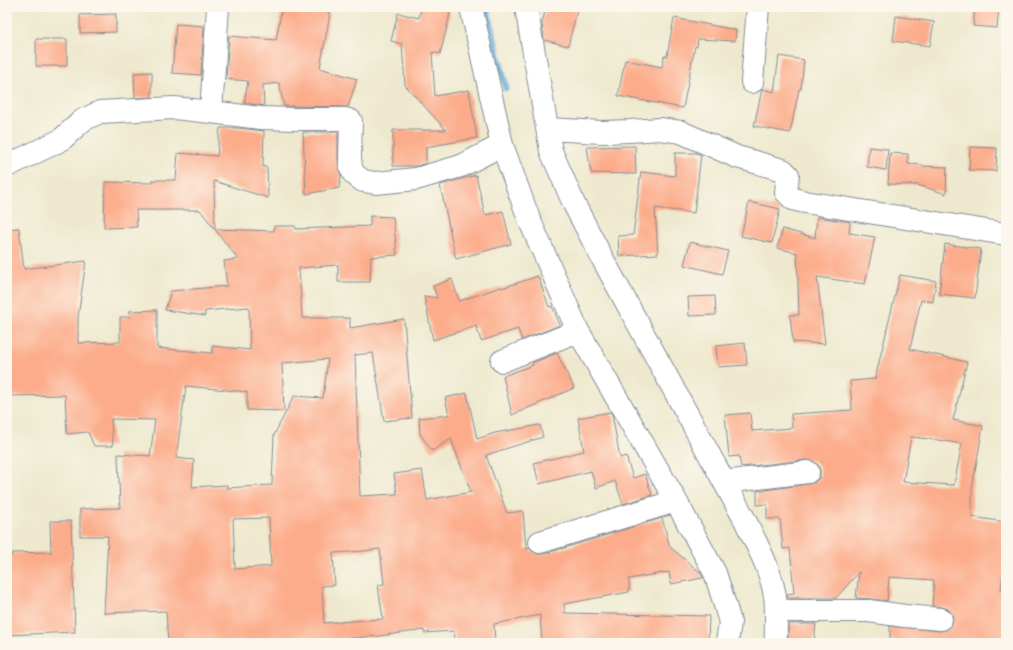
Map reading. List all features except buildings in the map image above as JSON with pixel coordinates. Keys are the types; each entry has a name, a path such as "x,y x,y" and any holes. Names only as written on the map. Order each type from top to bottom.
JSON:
{"street":[{"path":"211,112 218,7"},
{"path":"471,7 502,145 530,219 578,331 676,501 715,573 730,622 727,643"},
{"path":"526,7 551,151 574,204 604,263 745,520 768,570 774,591 776,611 776,643"},
{"path":"752,82 758,7"},
{"path":"7,166 61,140 83,120 100,112 174,108 261,118 345,119 351,121 350,168 354,174 363,181 376,184 416,179 460,166 502,145"},
{"path":"548,130 602,132 660,129 681,132 737,158 783,170 788,175 786,192 793,199 1006,234"},
{"path":"502,361 578,331"},
{"path":"724,482 808,472"},
{"path":"540,542 676,501"},
{"path":"776,611 870,611 941,619"}],"waterway":[{"path":"487,7 506,88"}]}
